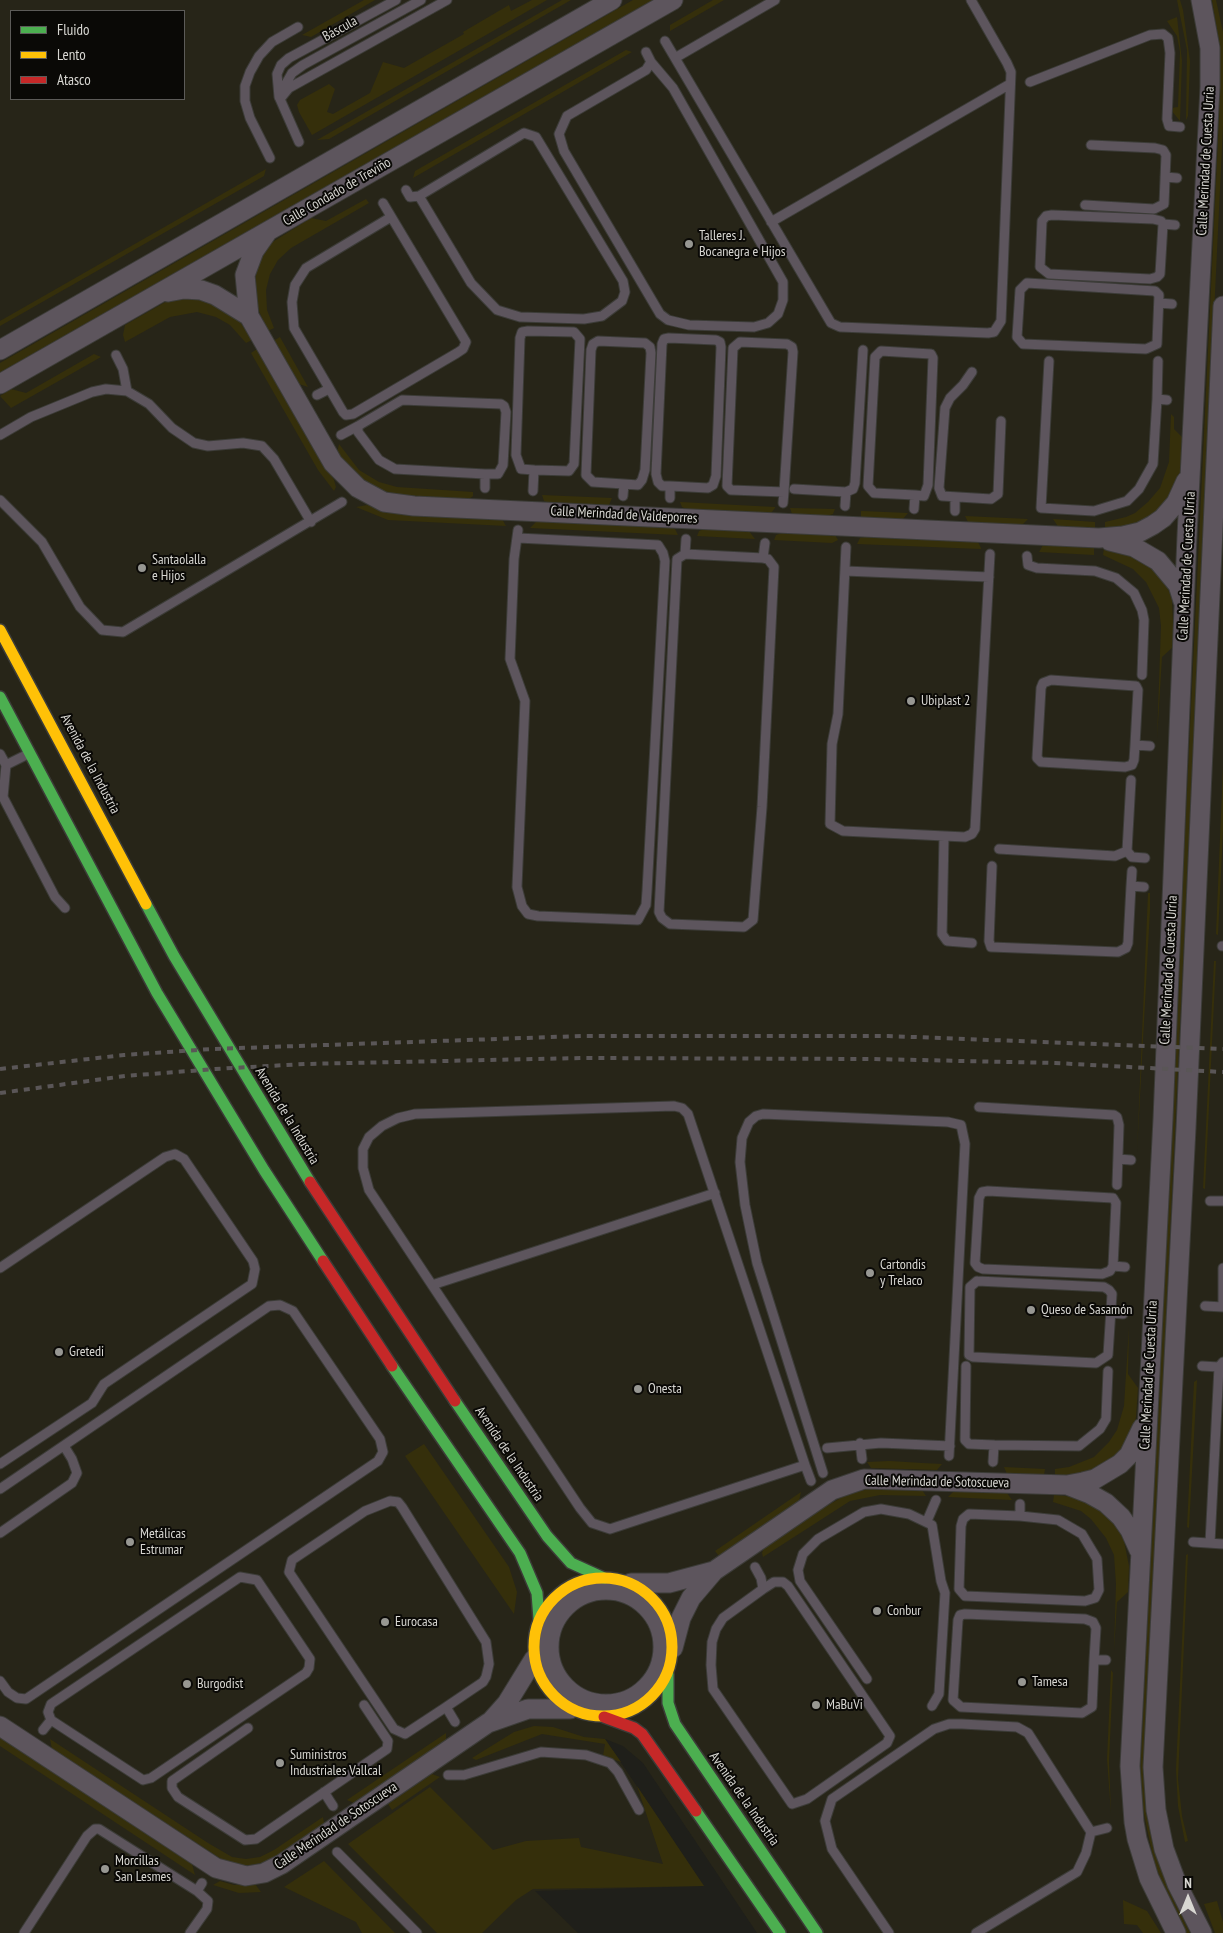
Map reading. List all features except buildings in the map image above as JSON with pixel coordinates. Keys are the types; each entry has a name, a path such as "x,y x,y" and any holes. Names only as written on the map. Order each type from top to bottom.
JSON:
{"main road":[{"name":"Avenida de la Industria","path":"0,630 174,956 289,1150 410,1335 547,1536 571,1563 604,1578"},
{"path":"0,697 157,993 264,1170 403,1383 520,1553 536,1593 540,1619"},
{"path":"604,1578 631,1584 653,1599 662,1610 670,1628 673,1648 668,1674 653,1696 642,1705 618,1716 587,1715 570,1709 557,1700 547,1688 539,1674 534,1659 535,1632 540,1619 546,1607 566,1588 591,1579 604,1578"},
{"name":"Avenida de la Industria","path":"668,1674 668,1703 675,1724 817,1933"},
{"path":"604,1717 634,1728 642,1734 780,1933"}],"street":[{"name":"Calle Condado de Treviño","path":"0,350 612,0"},
{"name":"Calle Condado de Treviño","path":"0,384 673,0"},
{"name":"Calle Merindad de Cuesta Urria","path":"1176,1933 1149,1878 1137,1839 1132,1807 1130,1766 1146,1414 1163,1119 1210,87 1210,48 1201,0"},
{"name":"Calle Merindad de Valdeporres","path":"268,231 254,250 245,275 249,316 333,462 358,488 384,502 414,506 1099,538 1140,532 1163,518 1181,494 1192,463"},
{"name":"Calle Merindad de Valdeporres","path":"155,296 184,288 200,290 215,295 249,316"},
{"name":"Calle Merindad de Cuesta Urria","path":"1202,1933 1178,1884 1164,1849 1156,1810 1153,1767 1195,945 1223,306"},
{"name":"Calle Merindad de Valdeporres","path":"1099,538 1134,547 1158,562 1178,585 1185,607"},
{"name":"Calle Merindad de Sotoscueva","path":"673,1648 681,1618 691,1598 714,1571 832,1490 864,1478 1067,1485 1095,1479 1120,1464 1129,1455 1138,1440 1146,1414"},
{"name":"Calle Merindad de Sotoscueva","path":"1067,1485 1106,1503 1121,1516 1130,1530 1140,1553"},
{"name":"Calle Merindad de Sotoscueva","path":"631,1584 669,1583 714,1571"},
{"path":"607,1590 620,1592 644,1604 659,1626 663,1644 661,1661 649,1685 627,1700 609,1704 587,1701 564,1687 551,1664 548,1650 553,1624 569,1603 587,1593 607,1590"},
{"name":"Calle Merindad de Sotoscueva","path":"0,1726 213,1866 227,1872 246,1876 264,1873 282,1864 488,1723 507,1703 534,1659"},
{"name":"Calle Merindad de Sotoscueva","path":"488,1723 528,1709 570,1709"}],"lane":[{"path":"299,142 279,98 277,74 282,65 289,58 396,0"},
{"name":"Báscula","path":"279,98 292,73 313,59 421,0"},
{"path":"279,98 289,88 447,0"},
{"path":"675,58 775,0"},
{"path":"665,41 830,323 840,327 994,332 1001,321 1010,72 1007,63 971,0"},
{"path":"270,158 250,118 245,102 245,86 259,56 272,42 298,27"},
{"path":"1030,82 1150,34 1163,34 1168,38 1170,53 1167,118 1169,126 1180,127"},
{"path":"646,52 651,62 673,88 782,282 783,300 778,314 768,323 754,327 689,325 668,320 660,314 564,151 559,134 567,116 646,70 651,62"},
{"path":"771,222 1010,84"},
{"path":"406,190 410,197 419,196 524,134 536,137 623,282 625,292 622,301 602,316 584,319 520,317 498,310 471,283 419,196"},
{"path":"1085,205 1154,209 1164,204 1166,155 1160,148 1091,145"},
{"path":"1165,177 1177,178"},
{"path":"383,203 466,342 463,349 353,414 346,415 328,389 294,328 292,302 296,285 306,268 391,217"},
{"path":"1163,224 1160,274 1157,277 1150,279 1049,274 1040,266 1042,221 1046,216 1052,214 1153,219 1163,224 1175,224"},
{"path":"1027,283 1150,289 1159,295 1159,303 1158,344 1146,349 1023,344 1017,337 1020,290 1027,283"},
{"path":"1159,303 1172,304"},
{"path":"528,330 574,332 580,339 574,464 569,471 534,470 521,469 516,455 520,338 522,332 528,330"},
{"path":"669,338 716,340 720,342 721,347 716,476 713,485 708,488 670,486 662,486 658,482 656,474 662,344 664,339 669,338"},
{"path":"598,340 645,343 650,347 645,470 642,480 638,485 624,484 593,482 586,475 591,350 593,344 598,340"},
{"path":"783,503 784,492 793,352 787,344 740,342 733,348 727,486 731,490 784,492"},
{"path":"794,489 846,492 853,489 856,483 863,350"},
{"path":"881,351 931,354 933,358 928,485 924,496 915,495 874,493 868,486 875,356 881,351"},
{"path":"116,356 123,369 127,391"},
{"path":"1049,361 1041,512 1094,511 1111,507 1126,501 1147,478 1153,464 1162,399 1158,362"},
{"path":"972,372 964,385 950,398 943,418 940,493 946,497 991,499 998,494 1001,420"},
{"path":"0,435 31,417 92,392 106,389 127,391 149,404 172,428 194,443 208,446 243,443 262,446 274,459 311,522"},
{"path":"317,395 328,389"},
{"path":"341,435 402,400 500,404 504,406 506,412 503,465 498,474 396,469 379,460 358,432 358,426"},
{"path":"533,491 534,470"},
{"path":"485,474 485,488"},
{"path":"623,496 624,484"},
{"path":"670,486 670,498"},
{"path":"845,506 846,492"},
{"path":"914,509 915,495"},
{"path":"954,511 956,498"},
{"path":"0,500 42,542 80,607 102,630 124,632 342,502"},
{"path":"518,534 658,545 663,553 665,561 648,891 646,905 638,920 538,916 528,914 522,906 517,886 525,701 510,659 514,559 518,534"},
{"path":"685,554 686,539"},
{"path":"763,558 765,543"},
{"path":"846,547 838,714 832,744 830,824 843,831 944,836 965,837 972,834 975,829 990,554"},
{"path":"685,554 763,558 768,558 774,568 762,807 753,920 744,927 670,924 658,912 676,565 679,557 685,554"},
{"path":"1027,556 1028,565 1037,568 1095,571 1116,578 1134,593 1142,610 1144,620 1142,675"},
{"path":"845,571 988,578"},
{"path":"1051,680 1136,686 1138,690 1135,745 1132,765 1125,767 1041,762 1037,758 1041,688 1043,683 1051,680"},
{"path":"1135,745 1150,746"},
{"path":"6,765 30,753"},
{"path":"0,754 6,765 3,797 55,897 65,908"},
{"path":"1131,780 1127,851 1132,857 1145,858"},
{"path":"944,836 942,934 946,941 972,943"},
{"path":"999,849 1115,856 1127,851"},
{"path":"992,866 989,941 992,947 1118,952 1126,948 1128,943 1132,870"},
{"path":"1131,886 1144,886"},
{"path":"805,1465 610,1529 592,1523 369,1190 363,1168 363,1150 369,1137 382,1126 398,1118 415,1114 674,1106 682,1108 688,1114 811,1481"},
{"path":"979,1107 1110,1113 1117,1117 1119,1121 1117,1185"},
{"path":"823,1473 757,1263 745,1205 740,1162 742,1138 749,1122 756,1116 763,1114 948,1122 961,1125 965,1144 950,1451 860,1443 827,1448"},
{"path":"0,1268 164,1157 175,1154 184,1159 253,1261 255,1269 252,1284 104,1384 92,1403 0,1464"},
{"path":"1118,1159 1131,1160"},
{"path":"982,1192 1113,1198 1116,1203 1113,1266 1110,1271 1102,1274 983,1269 978,1267 975,1262 979,1198 982,1192"},
{"path":"432,1285 715,1193"},
{"path":"1210,1201 1223,1201"},
{"path":"1113,1266 1125,1267"},
{"path":"1205,1306 1223,1305 1223,1268"},
{"path":"973,1283 1104,1288 1112,1294 1111,1314 1110,1350 1104,1359 1096,1363 973,1357 968,1355 970,1288 973,1283"},
{"path":"0,1488 269,1306 280,1304 293,1311 380,1439 383,1452 378,1461 26,1699 17,1698 8,1692 0,1681"},
{"path":"1111,1314 1123,1314"},
{"path":"1202,1366 1221,1365 1210,1543"},
{"path":"966,1366 965,1440 969,1444 1079,1446 1100,1429 1106,1420 1108,1372"},
{"path":"860,1443 862,1459"},
{"path":"993,1462 994,1445"},
{"path":"0,1533 72,1483 77,1473 72,1458 64,1446"},
{"path":"927,1521 936,1500"},
{"path":"390,1501 398,1502 402,1507 486,1642 490,1664 483,1682 446,1707 405,1734 394,1729 289,1572 292,1560 365,1510 390,1501"},
{"path":"1020,1504 1020,1516"},
{"path":"867,1679 800,1581 798,1570 803,1554 818,1539 864,1512 881,1510 909,1514 932,1525 935,1535 938,1568 945,1593 941,1680 939,1694 932,1706"},
{"path":"969,1514 1020,1516 1058,1520 1082,1534 1097,1559 1099,1590 1095,1598 1085,1601 965,1596 959,1590 961,1526 963,1519 969,1514"},
{"path":"1193,1542 1223,1544"},
{"path":"756,1567 763,1589"},
{"path":"240,1577 257,1580 310,1659 310,1668 306,1673 151,1778 143,1780 51,1720 48,1712 51,1704 240,1577"},
{"path":"774,1582 783,1582 788,1586 890,1736 887,1743 800,1803 792,1804 713,1689 712,1642 716,1629 723,1618 763,1589 774,1582"},
{"path":"965,1614 1085,1619 1093,1622 1096,1628 1094,1660 1092,1706 1082,1713 961,1707 956,1705 953,1700 958,1620 965,1614"},
{"path":"1094,1660 1106,1660"},
{"path":"248,1728 172,1780 172,1788 178,1797 245,1840 256,1838 389,1746 388,1741 364,1706"},
{"path":"446,1707 455,1722"},
{"path":"43,1730 51,1720"},
{"path":"889,1933 832,1849 827,1834 827,1811 832,1799 934,1729 949,1724 1017,1727 1028,1733 1090,1832 1086,1854 1078,1872 976,1933"},
{"path":"448,1775 464,1775 541,1752 586,1755 610,1763 618,1772 640,1810"},
{"path":"324,1792 333,1806"},
{"path":"24,1933 86,1836 99,1828 197,1891 208,1901 207,1909 190,1933"},
{"path":"1090,1832 1108,1828"},
{"path":"336,1852 417,1933"},
{"path":"197,1891 202,1883"}],"shaded area":[{"path":"0,0 1223,0 1223,1933 757,1933 643,1763 623,1746 605,1739 704,1886 535,1891 578,1933 0,1933"},
{"path":"364,0 375,0 311,37 302,35"},
{"path":"532,0 547,0 312,135 299,112 297,105 300,100 329,84 335,89 327,112 333,114 370,93 383,62 404,68 464,34 463,32 509,5 511,11"},
{"path":"562,0 571,0 329,139 317,140"},
{"path":"633,0 653,0 0,373 0,363"},
{"path":"713,0 724,0 670,31 670,25"},
{"path":"1177,0 1180,0 1183,10 1190,61 1188,116 1186,120 1187,50"},
{"path":"1212,0 1216,0 1223,32 1223,126 1144,1777 1146,1808 1154,1848 1167,1886 1190,1933 1186,1933 1167,1895 1154,1862 1143,1809 1140,1776 1218,141 1220,48"},
{"path":"1177,17 1182,61 1180,121 1171,108 1178,107 1180,52 1177,36 1167,21"},
{"path":"626,50 632,52 413,178 415,171"},
{"path":"266,169 264,176 0,326 0,321"},
{"path":"366,199 369,203 291,248 278,260 270,274 266,290 267,310 274,328 268,331 254,300 253,287 260,259 271,243 311,218 326,221"},
{"path":"197,296 236,316 252,340 246,343 230,325 216,317 197,312 170,317 125,342 123,335 125,325 169,300"},
{"path":"280,337 308,387 299,384 273,341"},
{"path":"257,349 334,480 336,487 334,491 318,470 251,353"},
{"path":"94,354 101,357 11,408 0,396 11,389 26,393"},
{"path":"1171,414 1174,417 1174,429 1184,439 1181,473 1175,490 1153,516 1132,527 1105,530 1105,522 1135,513 1160,488 1169,462"},
{"path":"339,444 359,470 379,482 397,487 473,492 473,496 469,499 402,495 379,490 365,483 347,466 337,453"},
{"path":"542,495 612,498 609,505 547,502 544,501"},
{"path":"680,502 775,508 771,513 686,509 682,507"},
{"path":"367,505 401,514 502,519 506,526 388,520 356,507"},
{"path":"790,508 835,509 833,514 828,516 792,514"},
{"path":"861,511 908,513 902,520 861,518"},
{"path":"965,516 1028,519 1022,525 972,523 968,522"},
{"path":"1053,519 1095,522 1095,529 1059,528"},
{"path":"537,521 670,527 675,529 678,535 530,528"},
{"path":"704,529 749,531 755,539 697,536 699,531"},
{"path":"782,533 835,535 838,540 832,543 774,540 776,535"},
{"path":"860,538 978,542 981,549 857,544"},
{"path":"1043,545 1094,548 1094,555 1039,552"},
{"path":"1104,548 1125,551 1153,568 1169,591 1172,600 1174,646 1162,657 1157,739 1161,626 1159,608 1146,582 1133,569 1103,555"},
{"path":"1223,766 1223,831 1218,935 1216,934"},
{"path":"1148,893 1150,893 1150,910 1137,1152"},
{"path":"1214,961 1216,961 1205,1189 1203,1188"},
{"path":"1129,1327 1128,1374 1138,1388 1136,1417 1132,1434 1114,1458 1099,1469 1072,1476 1055,1476 1055,1469 1069,1467 1094,1457 1109,1442 1117,1430 1124,1406"},
{"path":"1197,1380 1189,1528 1187,1527 1194,1382"},
{"path":"424,1444 509,1567 517,1592 514,1614 405,1456"},
{"path":"890,1461 942,1464 937,1470 871,1468 867,1462"},
{"path":"1004,1467 1045,1469 1044,1475 1007,1474"},
{"path":"875,1487 922,1490 926,1496 880,1495 850,1501 763,1557 764,1548 823,1508 846,1495"},
{"path":"955,1490 1007,1493 1012,1500 948,1497"},
{"path":"801,1492 799,1501 719,1556 715,1551"},
{"path":"1054,1495 1076,1497 1095,1506 1116,1525 1124,1541 1129,1566 1128,1592 1117,1602 1114,1651 1116,1584 1114,1555 1106,1538 1091,1519 1081,1511 1053,1502"},
{"path":"1188,1554 1178,1779 1182,1816 1188,1841 1185,1842 1178,1806 1176,1769 1186,1555"},
{"path":"1111,1670 1113,1673 1109,1762 1111,1813 1107,1759"},
{"path":"534,1726 553,1727 584,1737 605,1739 621,1762 603,1756 605,1744 542,1734 476,1760 472,1758 514,1732"},
{"path":"446,1733 446,1741 354,1803 347,1800"},
{"path":"0,1737 192,1864 195,1875 0,1746"},
{"path":"50,1739 232,1857 246,1859 260,1857 274,1850 323,1817 324,1823 278,1856 266,1862 245,1866 226,1862 52,1749"},
{"path":"432,1774 440,1777 392,1810 388,1804"},
{"path":"637,1786 704,1886 533,1889 516,1900 482,1933 437,1933 348,1844 430,1787 493,1850 526,1841 579,1838 581,1847 663,1864"},
{"path":"324,1861 395,1933 362,1933 356,1922 284,1887"},
{"path":"220,1881 234,1885 255,1884 261,1892 239,1893 213,1885"},
{"path":"1123,1900 1147,1911 1161,1933 1143,1933 1137,1925 1124,1924"},
{"path":"1217,1901 1223,1922 1223,1933 1215,1933 1204,1904"}],"railway":[{"path":"0,1069 124,1055 212,1049 581,1036 888,1036 1223,1049"},
{"path":"0,1093 125,1076 215,1069 305,1064 581,1058 873,1059 1055,1063 1223,1072"}],"traffic: fast":[{"path":"0,697 157,993 264,1170 323,1261"},
{"path":"146,904 174,956 310,1182"},
{"path":"392,1366 520,1553 537,1593 539,1619"},
{"path":"455,1401 547,1536 571,1563 604,1578"},
{"path":"668,1674 668,1703 675,1724 817,1933"},
{"path":"696,1811 780,1933"}],"traffic: slow":[{"path":"0,630 146,904"},
{"path":"603,1578 617,1579 630,1583 642,1589 652,1598 661,1608 667,1620 671,1633 672,1647 671,1661 667,1674 661,1686 652,1696 642,1705 630,1711 617,1715 603,1716 589,1715 576,1711 564,1705 554,1696 545,1686 539,1674 535,1661 534,1647 535,1633 539,1620 545,1608 554,1598 564,1589 576,1583 589,1579 603,1578"}],"traffic: jam":[{"path":"310,1182 455,1401"},
{"path":"323,1261 392,1366"},
{"path":"604,1717 634,1728 642,1734 696,1811"}],"place":[{"name":"Talleres J. Bocanegra e Hijos","path":"689,244"},
{"name":"Santaolalla e Hijos","path":"142,568"},
{"name":"Ubiplast 2","path":"911,701"},
{"name":"Cartondis y Trelaco","path":"870,1273"},
{"name":"Queso de Sasamón","path":"1031,1310"},
{"name":"Gretedi","path":"59,1352"},
{"name":"Onesta","path":"638,1389"},
{"name":"Metálicas Estrumar","path":"130,1542"},
{"name":"Conbur","path":"877,1611"},
{"name":"Eurocasa","path":"385,1622"},
{"name":"Tamesa","path":"1022,1682"},
{"name":"Burgodist","path":"187,1684"},
{"name":"MaBuVi","path":"816,1705"},
{"name":"Suministros Industriales Vallcal","path":"280,1763"},
{"name":"Morcillas San Lesmes","path":"105,1869"}]}
